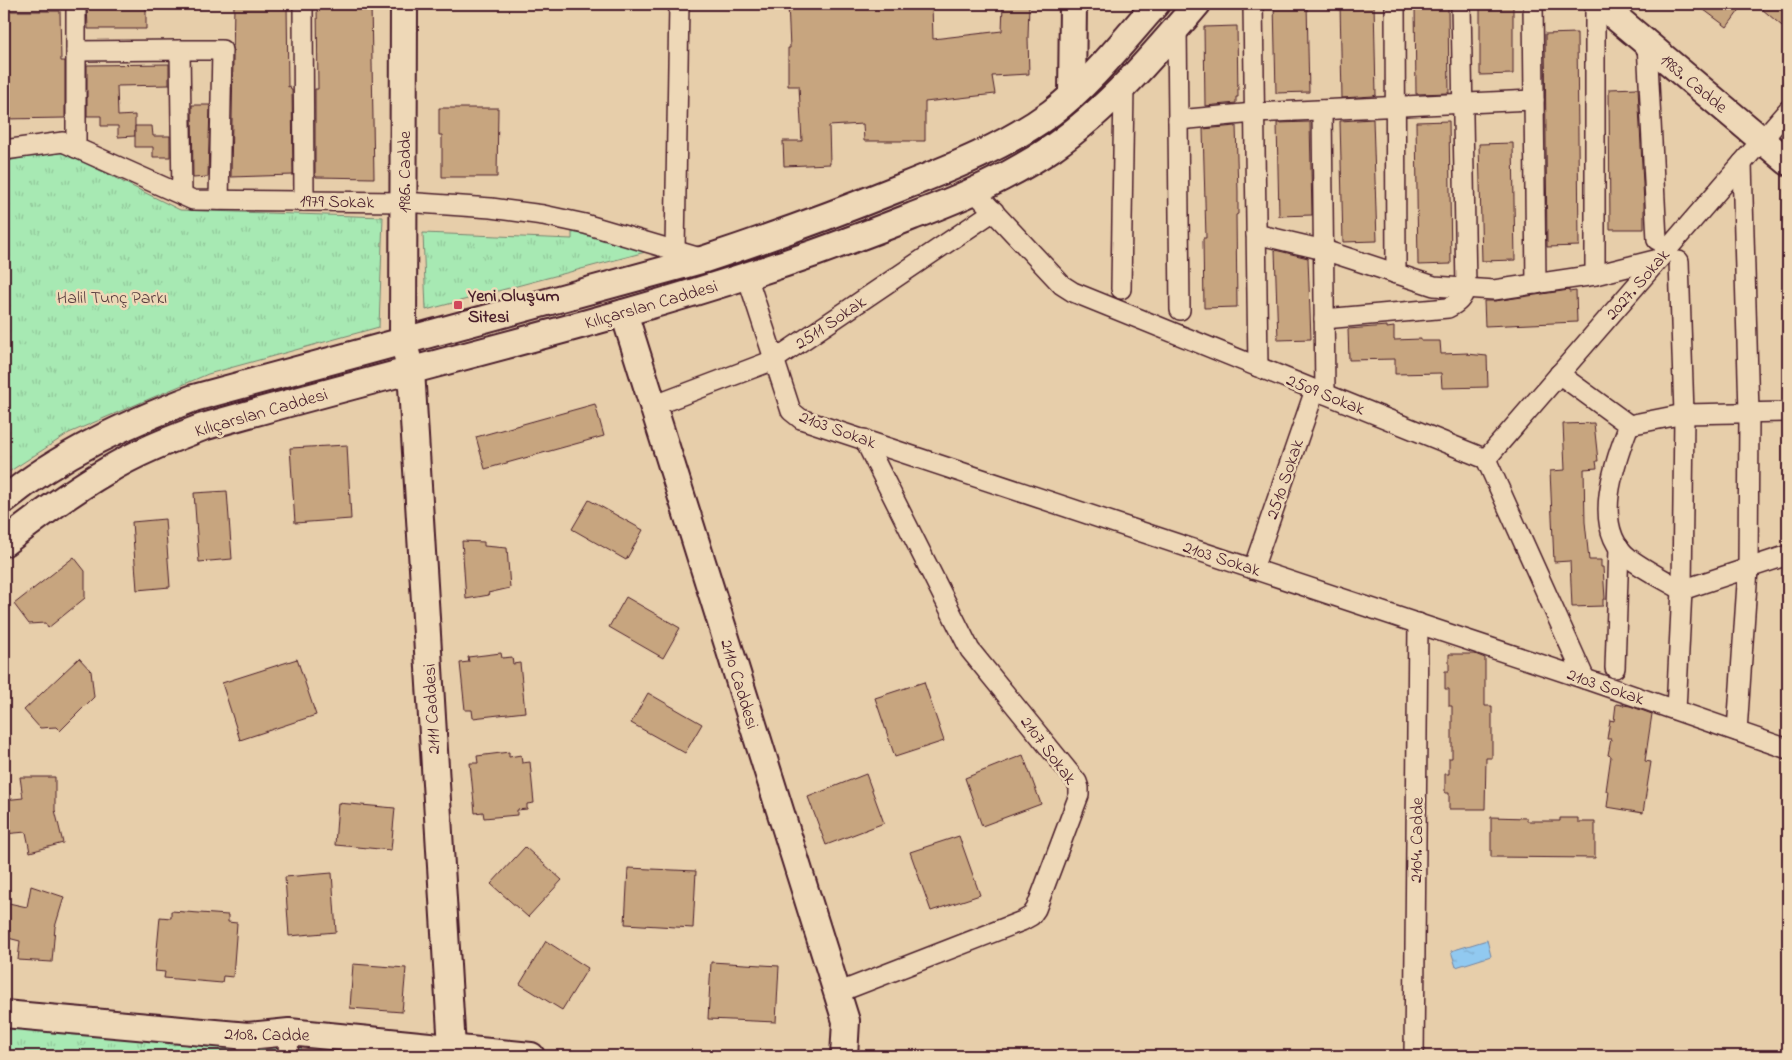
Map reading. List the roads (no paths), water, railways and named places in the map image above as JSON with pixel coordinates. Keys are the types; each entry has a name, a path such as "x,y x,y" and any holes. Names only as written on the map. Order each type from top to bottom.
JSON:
{"street":[{"path":"76,4 76,148"},
{"path":"303,4 304,201"},
{"name":"1986. Cadde","path":"404,4 403,341 411,370"},
{"path":"675,250 679,4"},
{"path":"1072,95 1073,4"},
{"name":"Kılıçarslan Caddesi","path":"4,500 26,482 84,446 141,419 194,398 706,259 777,235 940,172 997,146 1052,112 1104,63 1156,4"},
{"name":"Kılıçarslan Caddesi","path":"4,543 38,516 105,471 156,446 203,427 624,313 747,276 851,240 975,192 1018,169 1083,125 1124,86 1196,4"},
{"path":"1253,4 1258,367"},
{"path":"1395,4 1396,274"},
{"path":"1324,319 1448,308 1457,304 1462,298 1466,288 1461,4"},
{"path":"1533,4 1536,284"},
{"path":"1595,4 1596,275"},
{"name":"1983. Cadde","path":"1600,4 1788,162"},
{"path":"1177,27 1180,310"},
{"path":"1256,234 1324,250 1434,286 1494,290 1596,275 1658,250 1647,44"},
{"path":"180,50 182,195"},
{"path":"76,51 222,50 219,200"},
{"path":"1121,290 1124,86"},
{"path":"1178,120 1254,113 1534,100"},
{"name":"2510 Sokak","path":"1253,569 1320,392 1324,319 1322,110"},
{"name":"2027. Sokak","path":"1486,459 1559,374 1658,250 1742,163 1788,110"},
{"name":"1979 Sokak","path":"4,150 60,142 193,200 404,202 491,208 543,215 585,224 706,259"},
{"path":"1737,732 1748,569 1748,413 1742,163"},
{"name":"2509 Sokak","path":"975,192 1067,289 1486,459"},
{"name":"2511 Sokak","path":"654,406 774,360 994,211"},
{"path":"1676,710 1682,590 1684,414 1679,261"},
{"name":"2103 Sokak","path":"747,276 791,411 796,416 1585,679 1788,749"},
{"name":"2110 Caddesi","path":"624,313 837,993 846,1025 844,1056"},
{"name":"2111 Caddesi","path":"411,370 452,1048"},
{"path":"1559,374 1629,425 1684,414 1788,412"},
{"path":"1629,425 1612,476 1608,497 1610,525 1619,546 1629,558 1682,590 1788,556"},
{"name":"2107 Sokak","path":"837,993 1031,916 1036,909 1079,795 1077,782 970,650 864,439"},
{"path":"1486,459 1585,679"},
{"path":"1615,668 1619,546"},
{"name":"2104. Cadde","path":"1414,1056 1418,624"},
{"name":"2108. Cadde","path":"4,1014 248,1046 289,1044 452,1048 531,1056"}],"water":[{"path":"1487,940 1491,956 1456,967 1451,951"}],"place":[{"name":"Yeni Oluşum Sitesi","path":"458,305"}],"park label":[{"name":"Halil Tunç Parkı","path":"112,297"}]}
